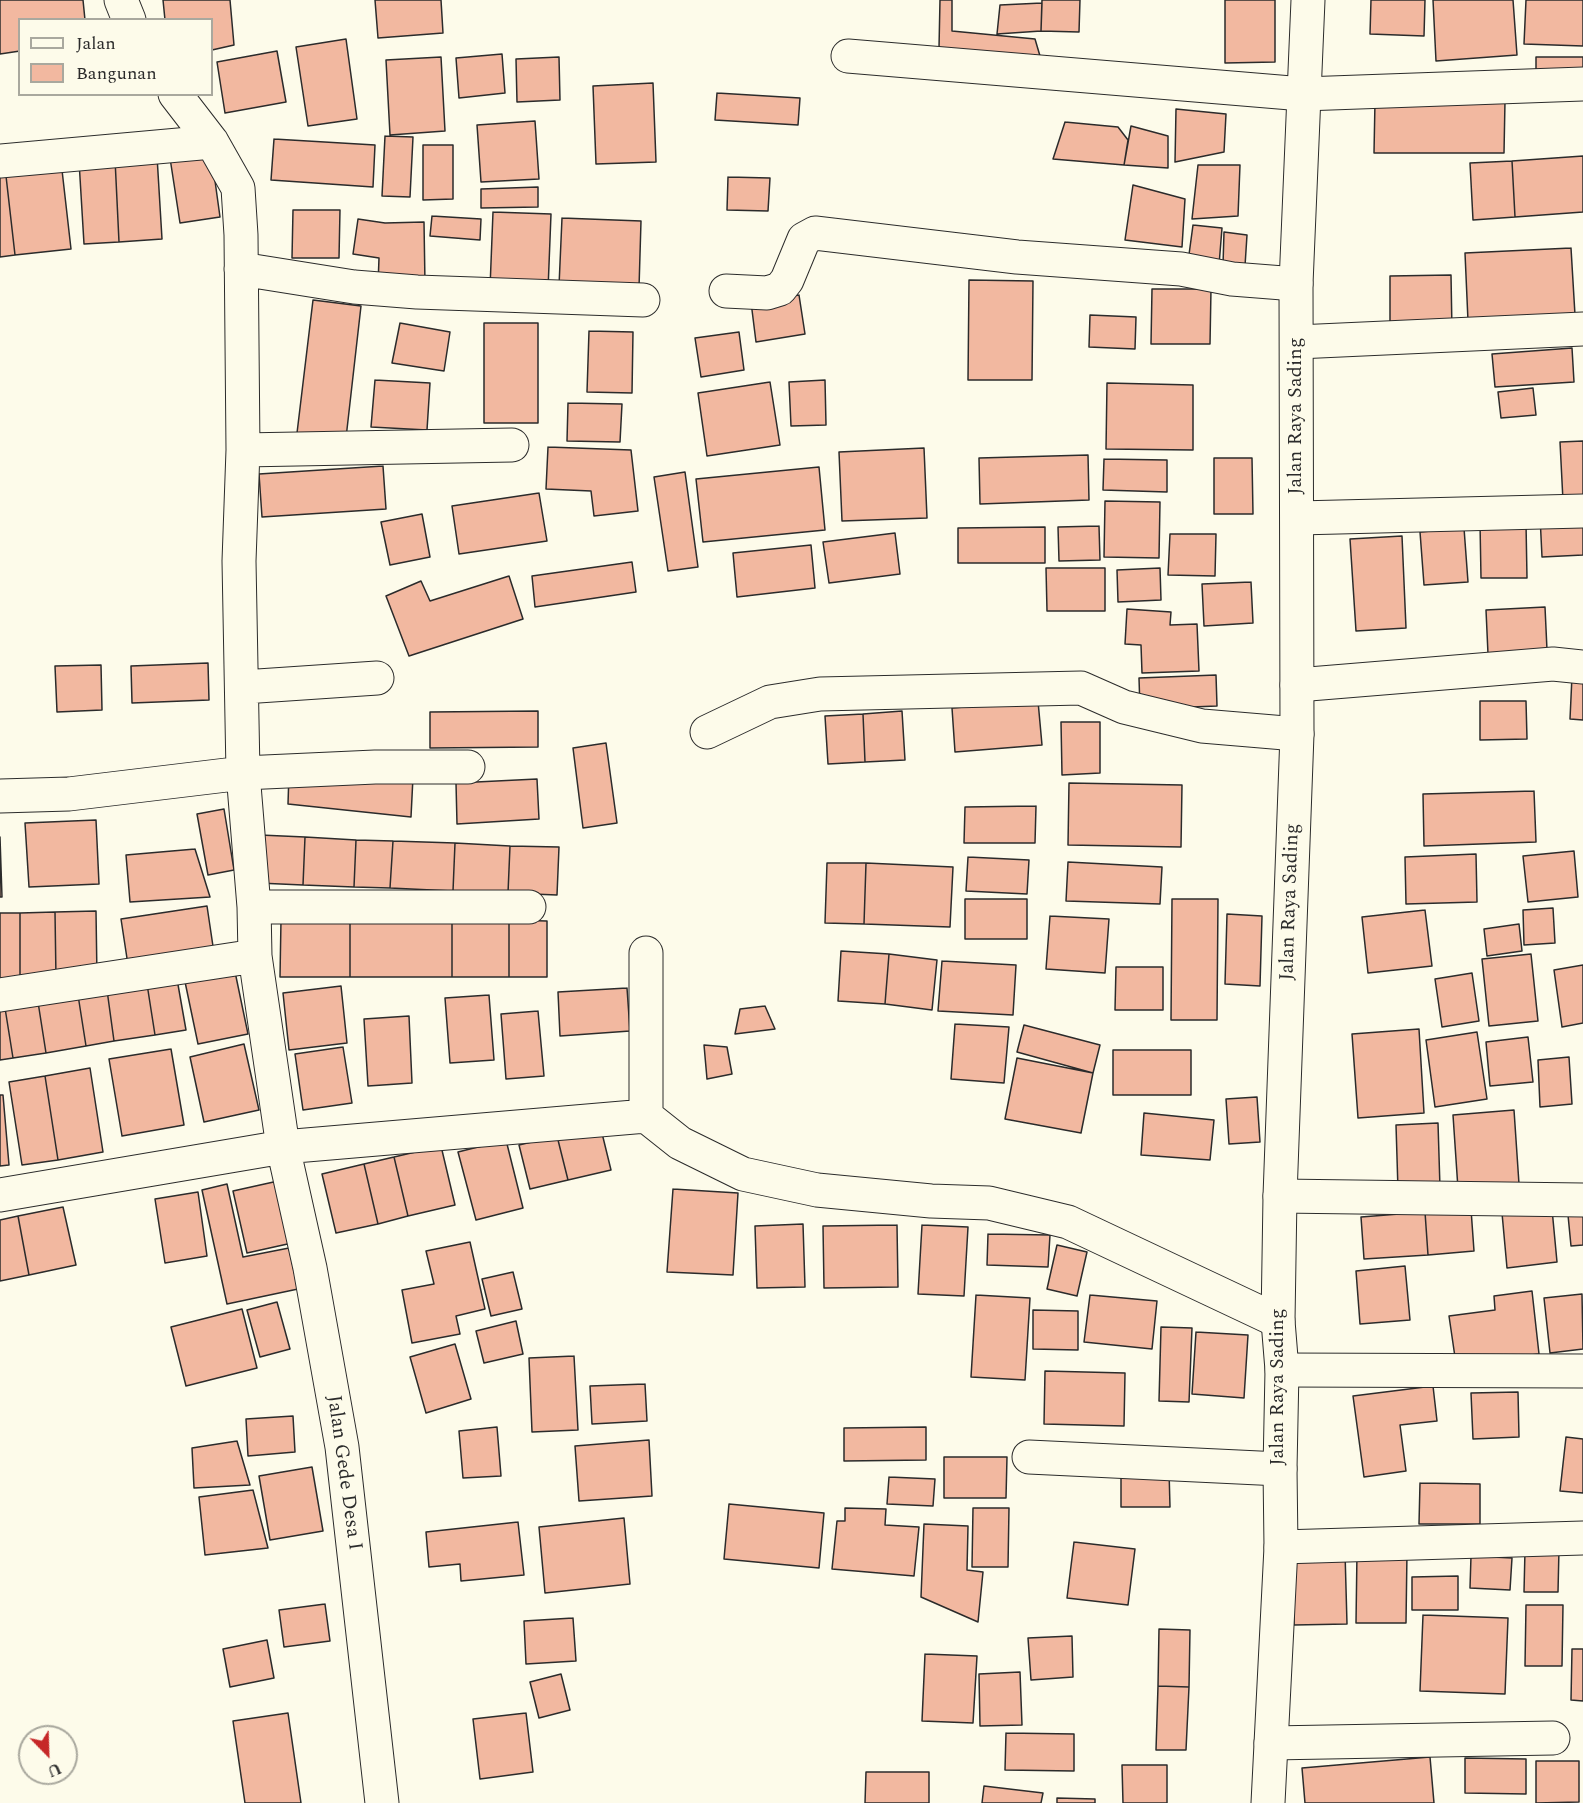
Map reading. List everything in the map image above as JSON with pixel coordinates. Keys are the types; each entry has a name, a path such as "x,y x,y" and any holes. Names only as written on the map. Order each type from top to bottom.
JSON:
{"street":[{"path":"122,0 128,18"},
{"name":"Jalan Raya Sading","path":"1268,1803 1281,1547 1282,1370 1278,1321 1280,1197 1297,734 1296,284 1308,0"},
{"path":"848,56 1303,94 1583,84"},
{"name":"Jalan Gede Desa I","path":"177,96 212,142 238,188 243,450 239,561 243,773 254,907 255,956 283,1147 310,1268 342,1447 382,1803"},
{"path":"0,161 212,142"},
{"path":"726,291 767,293 780,289 787,280 804,239 815,233 1017,257 1181,269 1232,279 1296,284"},
{"path":"241,269 354,287 417,292 643,300"},
{"path":"1296,342 1583,329"},
{"path":"243,450 512,445"},
{"path":"1298,518 1583,511"},
{"path":"1297,685 1552,664 1583,667"},
{"path":"243,687 377,678"},
{"path":"707,732 770,702 820,694 1081,688 1124,707 1202,726 1297,734"},
{"path":"0,796 69,794 243,773 375,767 468,766"},
{"path":"254,907 529,907"},
{"path":"646,953 646,1116"},
{"path":"0,995 255,956"},
{"path":"0,1196 283,1147 646,1116 680,1143 742,1174 817,1190 931,1201 989,1203 1068,1222 1278,1321"},
{"path":"1280,1197 1583,1200"},
{"path":"1282,1370 1583,1371"},
{"path":"1029,1457 1280,1469"},
{"path":"1281,1547 1583,1539"},
{"path":"1271,1743 1553,1738"}],"building":[{"path":"0,0 83,0 85,18 18,18 18,51 0,54"},
{"path":"163,0 230,0 234,45 213,50 213,18 165,18"},
{"path":"375,0 441,0 443,33 378,38"},
{"path":"940,0 952,0 952,31 1035,39 1040,56 939,48"},
{"path":"1042,0 1080,0 1079,32 1041,31"},
{"path":"1225,0 1275,0 1275,62 1225,63"},
{"path":"1371,0 1425,0 1424,36 1370,34"},
{"path":"1433,0 1513,0 1517,55 1436,61"},
{"path":"1526,0 1583,0 1583,46 1524,44"},
{"path":"1042,3 1041,31 997,34 1000,5"},
{"path":"346,39 357,119 308,126 296,47"},
{"path":"277,51 286,102 225,113 217,62"},
{"path":"502,54 505,93 459,98 456,58"},
{"path":"441,57 445,131 390,135 386,60"},
{"path":"559,57 560,100 517,102 516,59"},
{"path":"1536,57 1583,57 1583,83 1536,84"},
{"path":"653,83 656,162 596,164 593,86"},
{"path":"717,93 800,98 798,125 715,120"},
{"path":"1375,101 1505,101 1504,153 1374,153"},
{"path":"1176,109 1226,114 1224,152 1175,162"},
{"path":"535,121 539,179 481,182 477,125"},
{"path":"1065,122 1118,127 1128,140 1124,165 1053,159"},
{"path":"1131,126 1168,136 1168,168 1124,165"},
{"path":"385,136 413,137 410,197 382,196"},
{"path":"274,139 375,145 373,187 271,180"},
{"path":"423,145 453,145 453,199 423,200"},
{"path":"211,152 220,217 180,223 170,158"},
{"path":"157,156 162,239 119,242 115,159"},
{"path":"1583,156 1583,212 1515,217 1512,161"},
{"path":"115,159 119,242 84,244 79,161"},
{"path":"1512,161 1515,217 1473,220 1470,163"},
{"path":"1198,165 1240,165 1238,216 1192,219"},
{"path":"62,170 71,249 15,255 6,176"},
{"path":"6,176 15,255 0,257 0,177"},
{"path":"728,177 770,178 768,211 727,210"},
{"path":"1133,185 1185,199 1182,247 1125,240"},
{"path":"538,187 538,207 481,208 481,189"},
{"path":"293,210 340,210 339,258 292,258"},
{"path":"493,212 551,214 548,290 490,288"},
{"path":"432,216 481,219 480,240 430,236"},
{"path":"562,218 641,221 639,288 559,286"},
{"path":"358,219 385,223 424,222 425,284 378,285 379,258 353,254"},
{"path":"1193,225 1222,228 1219,265 1188,262"},
{"path":"1224,232 1247,235 1245,266 1223,265"},
{"path":"1571,248 1575,315 1468,321 1465,253"},
{"path":"1451,275 1452,331 1390,332 1390,276"},
{"path":"969,280 1033,281 1032,380 968,380"},
{"path":"1152,289 1211,289 1210,344 1151,344"},
{"path":"799,295 805,334 756,342 751,302"},
{"path":"313,300 361,306 346,438 297,433"},
{"path":"1090,315 1136,317 1135,349 1089,347"},
{"path":"400,323 450,332 444,371 392,363"},
{"path":"484,323 538,323 538,423 484,423"},
{"path":"589,331 633,332 632,393 587,392"},
{"path":"739,332 744,370 701,377 695,338"},
{"path":"1572,348 1574,382 1495,387 1492,354"},
{"path":"375,380 430,383 427,430 371,427"},
{"path":"825,380 826,425 791,426 789,382"},
{"path":"770,382 780,445 707,456 698,393"},
{"path":"1107,383 1193,385 1193,450 1106,449"},
{"path":"1533,388 1536,415 1501,418 1498,392"},
{"path":"568,403 622,404 620,442 567,441"},
{"path":"1583,441 1583,500 1563,501 1560,442"},
{"path":"548,447 631,450 638,511 594,516 591,491 546,489"},
{"path":"924,448 927,518 842,521 839,452"},
{"path":"1088,455 1089,500 980,504 979,458"},
{"path":"1214,458 1252,458 1253,514 1214,514"},
{"path":"1104,459 1167,460 1167,492 1103,490"},
{"path":"383,466 386,509 262,517 259,474"},
{"path":"819,467 825,530 703,542 696,479"},
{"path":"685,472 698,567 668,571 654,477"},
{"path":"539,493 547,541 459,554 452,506"},
{"path":"1105,501 1160,502 1159,558 1104,557"},
{"path":"422,514 430,557 390,565 381,522"},
{"path":"1583,514 1583,555 1542,557 1540,516"},
{"path":"1480,523 1526,523 1527,578 1481,578"},
{"path":"1099,526 1100,560 1059,561 1058,527"},
{"path":"1045,527 1045,563 958,563 958,528"},
{"path":"1464,528 1468,582 1424,585 1420,532"},
{"path":"895,533 900,574 829,583 823,542"},
{"path":"1170,534 1216,534 1215,576 1168,575"},
{"path":"1402,536 1406,628 1356,631 1350,539"},
{"path":"811,545 815,588 737,597 733,553"},
{"path":"632,562 636,592 535,607 532,576"},
{"path":"1046,568 1105,568 1105,611 1047,611"},
{"path":"1160,568 1161,600 1118,602 1117,570"},
{"path":"509,576 523,619 409,656 386,596 421,581 430,601"},
{"path":"1251,582 1253,623 1204,626 1202,584"},
{"path":"1545,607 1547,650 1488,654 1486,610"},
{"path":"1127,609 1171,612 1170,625 1197,624 1199,671 1142,673 1141,645 1125,644"},
{"path":"208,663 209,700 132,703 131,666"},
{"path":"101,665 102,710 57,712 55,666"},
{"path":"1216,675 1217,706 1140,709 1139,678"},
{"path":"1572,676 1583,677 1583,720 1570,719"},
{"path":"1038,701 1042,745 955,752 952,708"},
{"path":"1480,701 1526,701 1527,739 1480,740"},
{"path":"538,711 538,747 430,748 430,712"},
{"path":"902,711 905,760 865,762 863,714"},
{"path":"863,714 865,762 828,764 825,716"},
{"path":"1061,722 1100,722 1100,773 1062,775"},
{"path":"606,743 617,823 583,828 573,748"},
{"path":"289,773 413,777 411,817 288,804"},
{"path":"537,779 539,819 457,824 456,783"},
{"path":"1069,783 1182,785 1181,847 1068,845"},
{"path":"1534,791 1536,842 1424,846 1423,794"},
{"path":"1036,806 1035,843 964,843 965,807"},
{"path":"224,809 234,870 208,875 197,814"},
{"path":"96,820 99,884 29,887 25,823"},
{"path":"260,835 305,837 303,885 258,883"},
{"path":"0,837 2,897 0,897"},
{"path":"305,837 356,840 354,887 303,885"},
{"path":"356,840 393,841 390,888 354,887"},
{"path":"393,841 455,843 453,891 390,888"},
{"path":"455,843 510,846 508,893 453,891"},
{"path":"510,846 559,847 557,895 508,893"},
{"path":"195,849 210,897 130,902 126,855"},
{"path":"1574,851 1578,897 1528,902 1523,856"},
{"path":"1476,854 1477,902 1406,904 1405,857"},
{"path":"968,857 1029,860 1027,894 966,891"},
{"path":"1068,862 1162,867 1160,904 1066,901"},
{"path":"827,863 866,863 864,924 825,923"},
{"path":"866,863 953,867 950,927 864,924"},
{"path":"965,899 1027,899 1027,939 965,939"},
{"path":"1172,899 1218,899 1217,1020 1171,1020"},
{"path":"207,906 214,953 128,965 121,919"},
{"path":"1553,908 1555,943 1524,945 1523,910"},
{"path":"1425,910 1432,966 1368,973 1362,917"},
{"path":"96,911 97,978 56,979 55,912"},
{"path":"55,912 56,979 20,979 20,913"},
{"path":"0,913 20,913 20,979 0,979"},
{"path":"1227,914 1262,916 1260,986 1225,984"},
{"path":"1050,916 1109,919 1105,973 1046,969"},
{"path":"281,920 350,920 350,977 280,977"},
{"path":"350,920 452,920 452,977 350,977"},
{"path":"452,920 509,920 509,977 452,977"},
{"path":"509,920 547,921 547,977 509,977"},
{"path":"1519,924 1522,951 1487,956 1484,929"},
{"path":"841,951 889,954 885,1004 838,1001"},
{"path":"889,954 937,960 932,1010 885,1004"},
{"path":"1531,954 1538,1021 1489,1026 1482,959"},
{"path":"942,961 1016,965 1013,1015 938,1011"},
{"path":"1583,965 1583,1023 1562,1027 1554,970"},
{"path":"234,967 248,1034 198,1044 184,977"},
{"path":"1116,967 1163,967 1163,1010 1115,1010"},
{"path":"1472,973 1479,1021 1442,1027 1435,979"},
{"path":"177,979 186,1030 155,1035 147,984"},
{"path":"147,984 155,1035 114,1041 107,990"},
{"path":"341,986 347,1043 289,1050 283,993"},
{"path":"627,988 630,1031 560,1036 558,992"},
{"path":"107,990 114,1041 86,1046 78,995"},
{"path":"78,995 86,1046 46,1053 38,1002"},
{"path":"489,995 494,1060 450,1063 445,998"},
{"path":"38,1002 46,1053 13,1058 5,1008"},
{"path":"765,1006 775,1029 735,1034 740,1009"},
{"path":"5,1008 13,1058 0,1060 0,1009"},
{"path":"538,1011 544,1076 506,1079 501,1014"},
{"path":"409,1016 412,1083 368,1086 364,1019"},
{"path":"955,1024 1009,1027 1004,1083 951,1079"},
{"path":"1024,1025 1100,1045 1093,1073 1017,1052"},
{"path":"1419,1029 1424,1113 1358,1118 1352,1034"},
{"path":"1477,1032 1487,1099 1435,1107 1426,1040"},
{"path":"1528,1037 1533,1082 1490,1086 1486,1042"},
{"path":"244,1044 259,1110 204,1122 190,1057"},
{"path":"704,1045 727,1047 732,1074 707,1079"},
{"path":"343,1047 352,1103 303,1110 295,1054"},
{"path":"171,1049 184,1125 122,1136 109,1059"},
{"path":"1113,1050 1191,1050 1191,1095 1113,1095"},
{"path":"1569,1057 1572,1104 1540,1107 1538,1060"},
{"path":"1017,1058 1093,1073 1081,1133 1005,1119"},
{"path":"90,1068 103,1152 58,1160 45,1076"},
{"path":"45,1076 58,1160 22,1165 9,1082"},
{"path":"0,1095 3,1095 9,1165 0,1166"},
{"path":"1257,1097 1260,1142 1229,1144 1226,1099"},
{"path":"1514,1110 1519,1184 1458,1189 1453,1115"},
{"path":"1144,1113 1214,1120 1210,1160 1141,1155"},
{"path":"1438,1123 1440,1188 1398,1190 1396,1125"},
{"path":"600,1125 611,1170 568,1180 557,1136"},
{"path":"557,1136 568,1180 530,1189 519,1145"},
{"path":"506,1140 523,1208 476,1220 458,1152"},
{"path":"441,1146 455,1205 408,1216 394,1157"},
{"path":"394,1157 408,1216 378,1224 364,1164"},
{"path":"364,1164 378,1224 336,1233 322,1174"},
{"path":"278,1181 292,1243 247,1253 233,1191"},
{"path":"227,1184 243,1257 289,1248 298,1289 227,1304 202,1190"},
{"path":"673,1189 738,1193 733,1275 667,1272"},
{"path":"198,1192 207,1256 165,1263 155,1199"},
{"path":"63,1207 76,1265 29,1275 18,1216"},
{"path":"1471,1209 1474,1251 1428,1255 1425,1212"},
{"path":"1552,1209 1557,1262 1507,1268 1502,1213"},
{"path":"1425,1212 1428,1255 1364,1259 1361,1217"},
{"path":"1583,1213 1583,1245 1571,1246 1568,1215"},
{"path":"18,1216 29,1275 0,1281 0,1220"},
{"path":"803,1224 805,1287 757,1288 755,1226"},
{"path":"897,1225 898,1287 824,1288 823,1226"},
{"path":"922,1225 968,1227 964,1296 918,1294"},
{"path":"988,1234 1050,1235 1048,1267 987,1265"},
{"path":"470,1242 485,1309 456,1316 460,1334 412,1343 402,1290 434,1284 426,1251"},
{"path":"1057,1245 1087,1252 1077,1296 1047,1289"},
{"path":"1405,1266 1410,1320 1360,1324 1356,1271"},
{"path":"513,1272 522,1309 491,1316 482,1279"},
{"path":"1532,1291 1539,1354 1456,1364 1449,1316 1495,1310 1494,1296"},
{"path":"1582,1294 1583,1349 1550,1353 1544,1298"},
{"path":"976,1295 1030,1298 1025,1380 971,1377"},
{"path":"1090,1295 1157,1301 1152,1349 1084,1342"},
{"path":"277,1302 290,1349 260,1357 247,1310"},
{"path":"242,1309 257,1368 186,1386 171,1327"},
{"path":"1033,1310 1078,1311 1078,1350 1033,1349"},
{"path":"516,1321 523,1354 484,1363 476,1331"},
{"path":"1161,1327 1192,1328 1189,1402 1159,1401"},
{"path":"1196,1332 1248,1335 1244,1398 1192,1394"},
{"path":"455,1344 471,1399 426,1413 410,1357"},
{"path":"574,1356 578,1430 532,1432 529,1358"},
{"path":"1045,1371 1125,1373 1124,1426 1044,1424"},
{"path":"645,1384 647,1421 592,1424 590,1386"},
{"path":"1433,1386 1437,1421 1400,1425 1406,1471 1364,1477 1353,1396"},
{"path":"1518,1392 1519,1437 1473,1439 1471,1393"},
{"path":"293,1416 295,1452 248,1456 246,1419"},
{"path":"497,1427 501,1476 463,1478 459,1431"},
{"path":"926,1427 926,1460 844,1461 844,1428"},
{"path":"1566,1437 1583,1439 1583,1493 1560,1491"},
{"path":"649,1440 652,1496 579,1501 575,1446"},
{"path":"237,1441 250,1485 194,1488 192,1448"},
{"path":"944,1457 1007,1457 1006,1498 944,1498"},
{"path":"312,1467 323,1531 270,1540 259,1476"},
{"path":"1169,1470 1170,1507 1121,1507 1121,1471"},
{"path":"889,1477 935,1479 933,1506 887,1504"},
{"path":"1420,1483 1480,1484 1480,1524 1419,1524"},
{"path":"253,1490 268,1548 205,1555 199,1497"},
{"path":"729,1504 824,1513 819,1568 724,1559"},
{"path":"845,1508 886,1509 885,1525 919,1527 914,1576 832,1569 837,1521 845,1521"},
{"path":"973,1508 1009,1508 1008,1567 972,1567"},
{"path":"624,1518 630,1584 545,1593 539,1527"},
{"path":"518,1522 524,1575 461,1581 460,1564 429,1567 426,1532"},
{"path":"924,1524 968,1526 967,1570 983,1572 978,1622 921,1597"},
{"path":"1074,1542 1135,1549 1128,1605 1067,1598"},
{"path":"1559,1549 1558,1592 1524,1592 1525,1550"},
{"path":"1293,1552 1345,1552 1347,1624 1294,1625"},
{"path":"1357,1552 1407,1552 1406,1623 1356,1623"},
{"path":"1471,1556 1512,1558 1510,1590 1470,1588"},
{"path":"1458,1576 1458,1610 1412,1610 1412,1577"},
{"path":"325,1604 330,1641 284,1647 279,1610"},
{"path":"1526,1605 1563,1605 1562,1666 1525,1666"},
{"path":"1423,1615 1508,1618 1505,1694 1420,1691"},
{"path":"573,1618 576,1661 526,1664 524,1621"},
{"path":"1159,1629 1190,1630 1189,1687 1158,1686"},
{"path":"1072,1636 1073,1677 1031,1680 1028,1638"},
{"path":"267,1640 274,1678 230,1687 223,1649"},
{"path":"1572,1649 1583,1649 1583,1701 1571,1700"},
{"path":"925,1654 977,1656 973,1723 922,1721"},
{"path":"1020,1672 1022,1725 980,1726 979,1674"},
{"path":"561,1674 570,1710 539,1718 530,1682"},
{"path":"1158,1686 1189,1687 1186,1750 1156,1750"},
{"path":"288,1713 301,1803 245,1803 233,1721"},
{"path":"526,1713 533,1772 480,1779 473,1719"},
{"path":"1006,1733 1074,1734 1074,1771 1005,1770"},
{"path":"1430,1757 1434,1803 1305,1803 1302,1768"},
{"path":"1465,1758 1526,1759 1526,1794 1465,1793"},
{"path":"1536,1761 1579,1761 1579,1802 1536,1803"},
{"path":"1122,1765 1167,1765 1167,1803 1123,1803"},
{"path":"866,1772 929,1772 929,1803 865,1803"},
{"path":"984,1786 1043,1793 1041,1803 982,1803"},
{"path":"1057,1798 1095,1799 1095,1803 1057,1803"}]}
